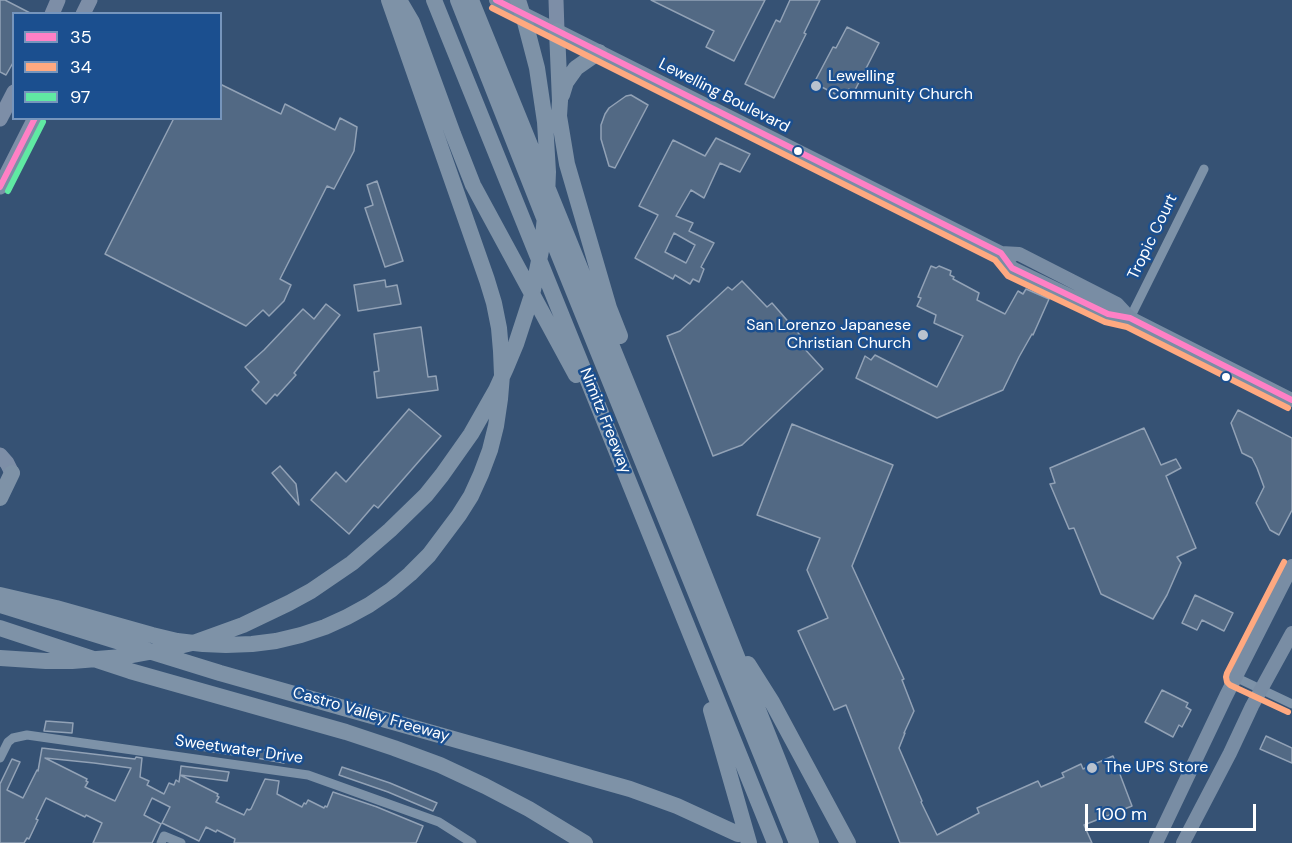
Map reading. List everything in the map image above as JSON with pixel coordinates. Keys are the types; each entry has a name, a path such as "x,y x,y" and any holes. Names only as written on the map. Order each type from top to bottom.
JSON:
{"highway":[{"path":"0,594 177,641 226,645 276,641 325,627 369,605 410,574 446,535 471,496 490,450 500,399 502,359 499,328 487,279 389,0"},
{"path":"399,0 412,22 473,185 621,460"},
{"name":"Nimitz Freeway","path":"434,0 775,843"},
{"path":"0,658 63,661 122,657 180,646 243,625 303,595 352,563 426,495 442,475 471,434 506,368 529,303 542,246 548,172 545,122 537,68 518,0"},
{"path":"466,3 554,243 797,843"},
{"name":"Nimitz Freeway","path":"466,3 683,521 811,843"},
{"path":"557,31 559,116 567,164 609,308 654,423 683,521"},
{"path":"560,101 566,82 576,68 599,52"},
{"path":"0,498 12,473"},
{"name":"Castro Valley Freeway","path":"0,604 220,673 630,789 677,806 743,839"},
{"name":"Castro Valley Freeway","path":"0,628 130,671 346,732 394,748 440,765 493,790 530,809 585,843"},
{"path":"725,628 772,702 848,843"},
{"path":"692,636 743,839"}],"main road":[{"name":"Lewelling Boulevard","path":"496,0 1001,253 1019,254 1117,304 1130,318 1292,400"},
{"path":"556,0 557,31"},
{"path":"0,119 12,96"},
{"path":"1,181 34,120"},
{"path":"0,455 12,473"},
{"path":"1156,843 1235,677 1292,566"},
{"path":"1183,843 1292,633"}],"street":[{"name":"Tropic Court","path":"1130,318 1204,169"},
{"path":"1235,677 1292,704"},
{"name":"Sweetwater Drive","path":"0,758 8,742 27,735 308,775 438,822 472,843"},
{"path":"161,843 164,836 181,843"}],"building":[{"path":"0,0 5,0 28,12 12,12 12,64 6,75 0,72"},
{"path":"651,0 765,0 734,61 706,47 714,31"},
{"path":"790,0 820,0 774,98 745,84 776,20 780,22"},
{"path":"847,27 879,43 854,92 849,89 845,99 814,83 833,47 836,48"},
{"path":"222,85 281,114 285,104 335,130 340,118 357,127 354,151 334,189 327,186 280,279 291,285 284,301 269,316 263,310 246,326 105,254 173,120 222,120"},
{"path":"631,95 648,105 615,168 609,166 601,139 601,125 609,108"},
{"path":"716,138 750,154 740,172 720,163 704,198 691,190 676,216 693,223 689,231 714,243 701,267 704,269 699,282 693,279 690,284 675,275 673,279 635,258 658,215 639,206 673,140 705,156","holes":["674,233 695,245 686,263 665,252"]},
{"path":"377,181 403,261 385,267 365,208 373,205 367,185"},
{"path":"931,266 936,268 939,266 951,271 950,275 954,277 953,279 979,293 977,300 1005,314 1018,291 1023,294 1026,289 1049,299 1033,335 1003,390 937,418 856,378 865,356 871,360 875,355 937,387 963,336 934,323 936,315 917,306 921,298 918,297"},
{"path":"385,280 386,287 397,285 401,304 358,311 354,285"},
{"path":"742,281 767,307 772,303 806,342 802,346 823,369 742,445 713,456 667,336 680,331 728,287 732,290"},
{"path":"326,304 340,315 294,373 296,375 277,396 275,394 266,404 252,390 259,382 245,367 303,309 314,319"},
{"path":"421,327 428,377 436,376 438,390 377,398 374,372 379,371 374,334"},
{"path":"409,409 441,436 378,508 374,505 349,534 311,500 336,472 346,482"},
{"path":"1238,410 1292,438 1292,510 1279,535 1270,530 1256,503 1264,487 1252,458 1242,453 1231,423"},
{"path":"792,424 893,465 852,566 904,679 902,680 914,711 899,748 937,835 979,813 977,808 1038,781 1041,787 1064,777 1062,773 1081,764 1083,769 1113,756 1132,806 1084,825 1092,843 900,843 846,705 834,710 798,631 828,618 807,570 820,538 757,515"},
{"path":"1144,428 1161,465 1176,459 1181,468 1166,476 1196,548 1177,557 1181,563 1153,619 1101,594 1074,528 1069,529 1050,484 1055,483 1050,468"},
{"path":"280,466 296,484 299,505 272,473"},
{"path":"1195,595 1233,613 1224,631 1202,620 1197,630 1182,623"},
{"path":"1162,690 1188,703 1186,707 1191,710 1182,727 1179,725 1173,737 1145,722"},
{"path":"46,721 73,723 72,733 44,731"},
{"path":"1266,736 1292,748 1292,763 1260,749"},
{"path":"190,739 235,746 234,755 188,748"},
{"path":"241,746 286,754 284,763 240,755"},
{"path":"42,748 135,759 136,757 142,758 140,777 149,781 147,785 164,794 169,783 174,785 176,780 179,782 180,775 218,794 216,802 244,815 247,809 251,809 265,779 279,781 277,794 302,807 308,800 324,808 327,807 333,792 423,826 416,843 234,843 235,839 206,827 199,841 162,823 170,807 152,798 144,815 161,824 152,843 93,843 102,823 46,798 29,839 27,838 24,843 0,843 0,784 12,759 20,762 7,790 23,798 38,771","holes":["45,758 131,768 115,801 85,787 87,779"]},
{"path":"181,766 229,772 227,781 180,775"},
{"path":"342,767 390,783 437,803 433,811 339,775"}],"transit line":[{"name":"35","path":"496,0 1001,253 1012,268 1108,314 1130,318 1292,400"},
{"name":"34","path":"492,8 995,260 1008,276 1105,322 1127,327 1288,408"},
{"name":"35","path":"0,187 34,120"},
{"name":"97","path":"8,191 43,122"},
{"name":"34","path":"1284,562 1226,677 1230,685 1288,712"}],"place":[{"name":"Lewelling Community Church","path":"816,86"},
{"name":"San Lorenzo Japanese Christian Church","path":"923,335"},
{"name":"The UPS Store","path":"1092,768"}]}
